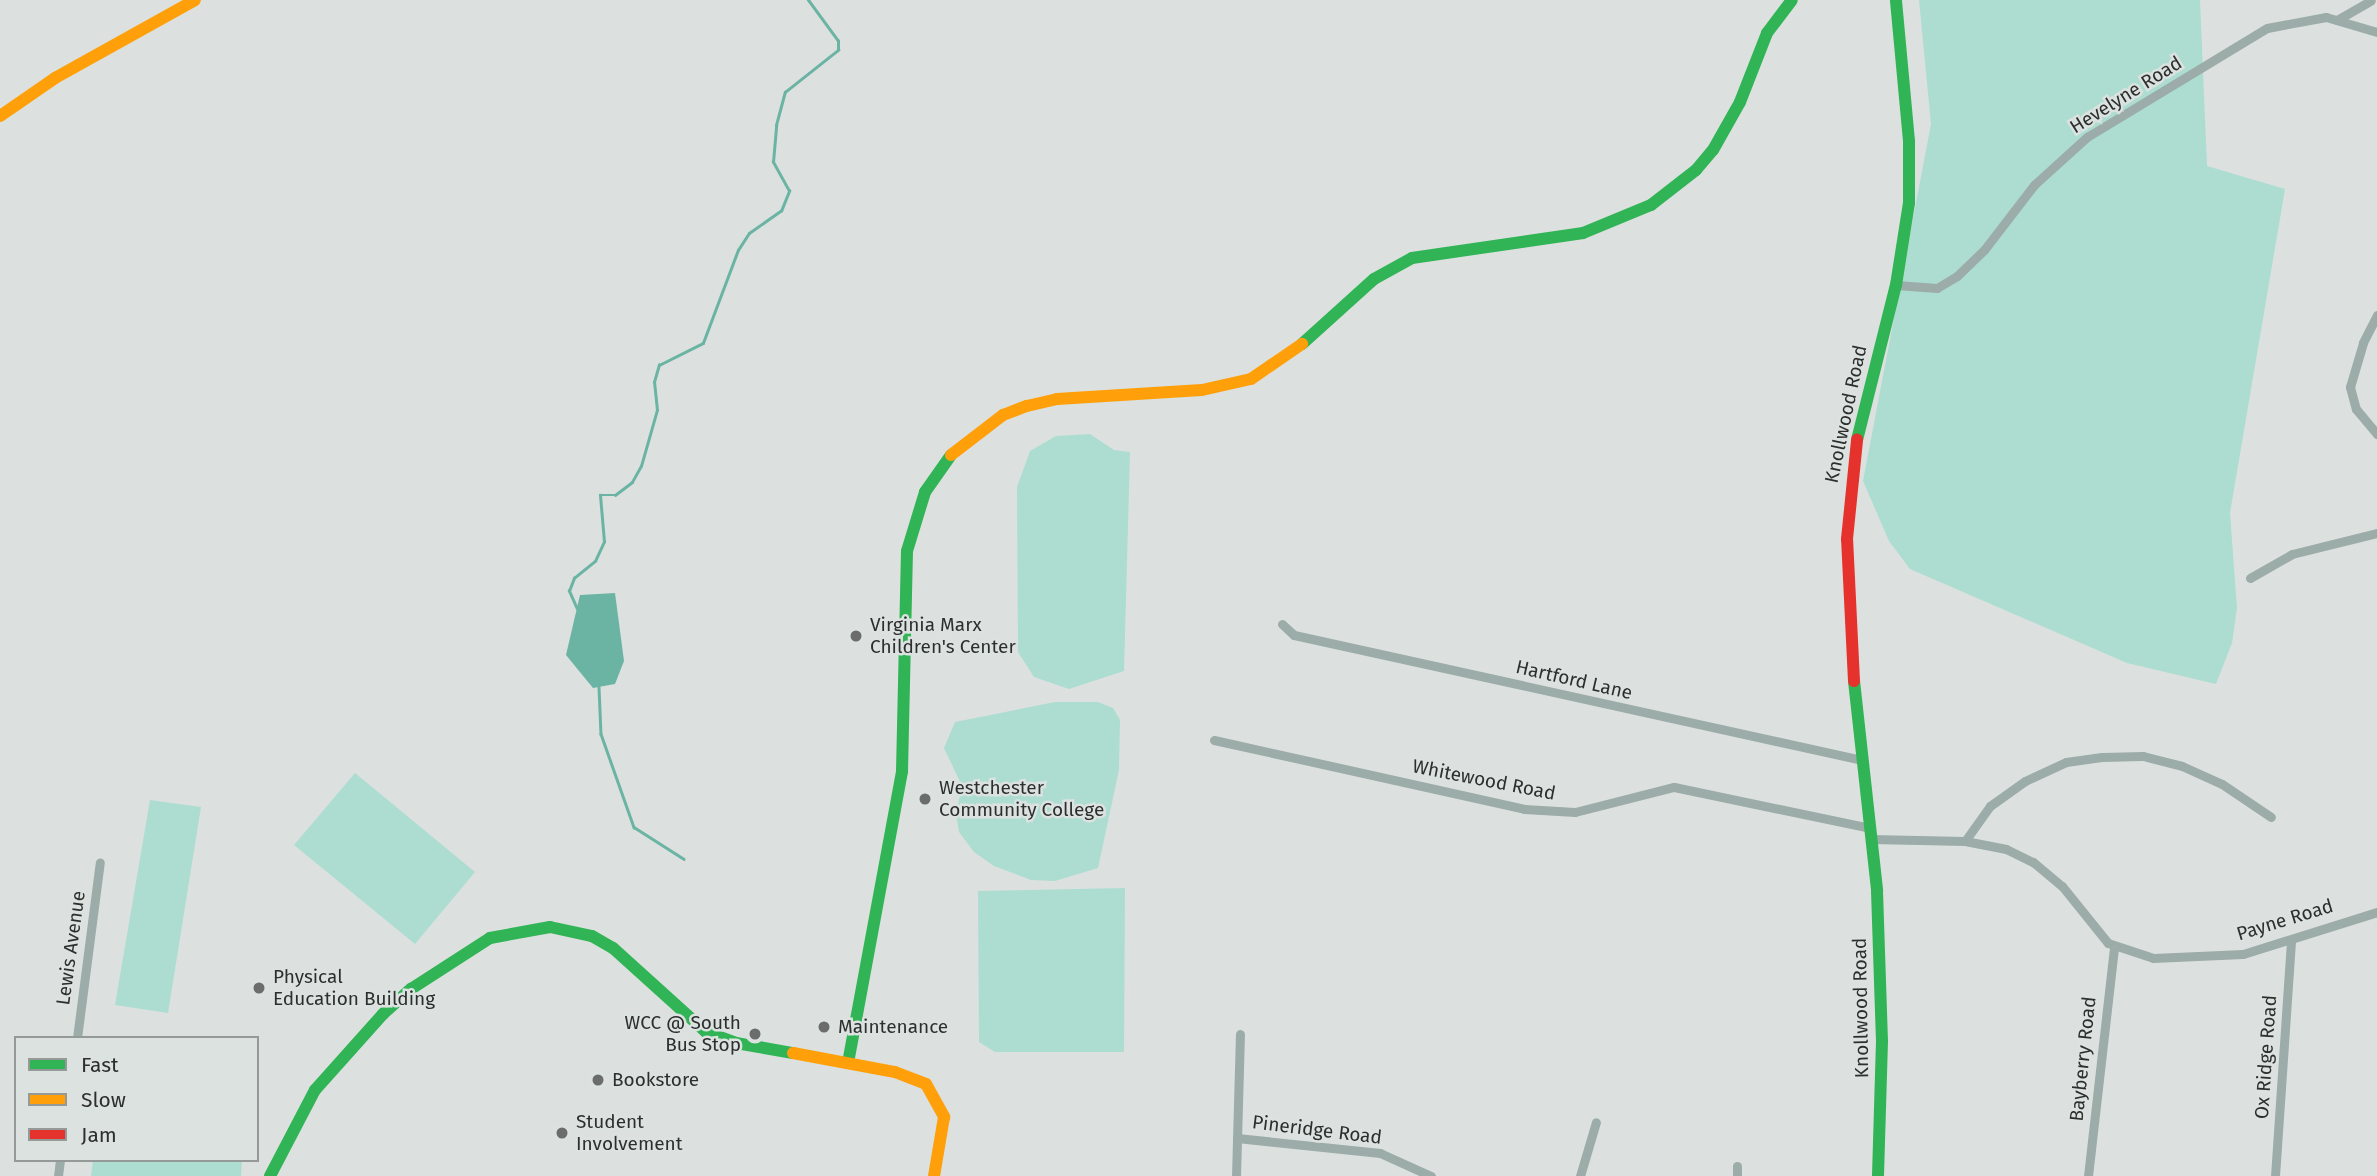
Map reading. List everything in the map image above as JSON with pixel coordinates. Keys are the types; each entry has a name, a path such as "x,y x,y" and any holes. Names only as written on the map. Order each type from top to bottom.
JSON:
{"street":[{"path":"0,116 55,78 195,0"},
{"path":"848,1063 902,771 907,551 925,492 953,452 1003,415 1027,406 1057,399 1202,390 1251,379 1297,349 1374,279 1412,258 1583,233 1651,205 1696,170 1713,150 1740,102 1767,33 1793,0"},
{"name":"Knollwood Road","path":"1878,1176 1882,1041 1870,833 1846,584 1849,491 1858,429 1896,285 1910,176 1896,0"},
{"path":"2337,20 2371,0"},
{"name":"Hevelyne Road","path":"1896,285 1937,288 1957,276 2055,164 2132,108 2267,28 2310,17 2337,20 2377,32"},
{"path":"2377,316 2362,343 2350,387 2356,409 2377,434"},
{"path":"2250,578 2303,551 2377,533"},
{"name":"Hartford Lane","path":"1282,624 1294,635 1863,760"},
{"name":"Whitewood Road","path":"1214,740 1524,809 1575,812 1674,787 1870,833"},
{"path":"1965,841 1990,806 2025,780 2066,762 2102,757 2143,756 2182,766 2222,784 2272,817"},
{"name":"Payne Road","path":"1870,833 1910,841 1965,841 2006,849 2033,862 2062,886 2095,930 2114,947 2142,957 2187,959 2243,954 2377,912"},
{"name":"Lewis Avenue","path":"77,1036 100,862"},
{"path":"270,1176 315,1090 370,1026 411,989 465,953 490,938 527,928 572,930 613,948 706,1032 736,1043 914,1077 934,1093 944,1117 934,1176"},
{"name":"Ox Ridge Road","path":"2275,1176 2291,940"},
{"name":"Bayberry Road","path":"2088,1176 2114,947"},
{"path":"1236,1176 1240,1034"},
{"path":"1580,1176 1596,1122"},
{"name":"Pineridge Road","path":"1237,1138 1367,1151 1431,1176"}],"shaded area":[{"path":"1919,0 2200,0 2207,166 2285,189 2230,513 2237,608 2232,643 2216,684 2127,663 1910,569 1889,541 1863,481 1931,124"},
{"path":"1090,434 1114,450 1130,452 1124,671 1069,689 1034,677 1018,652 1017,487 1030,451 1056,436"},
{"path":"615,593 624,661 615,684 593,688 566,655 580,595"},
{"path":"1055,702 1098,702 1113,708 1120,720 1119,770 1098,868 1055,881 1031,880 994,866 974,852 959,832 956,813 962,786 944,748 955,722"},
{"path":"355,773 475,872 415,944 294,845"},
{"path":"150,800 201,807 168,1013 115,1005"},
{"path":"1125,888 1124,1052 995,1052 979,1042 978,891"},
{"path":"93,1162 242,1162 241,1176 91,1176"}],"waterway":[{"path":"577,609 569,591 574,578 595,561 604,542 600,495 615,495 632,482 641,466 657,410 654,382 659,365 703,343 738,250 749,233 781,211 789,191 773,162 776,125 785,92 838,50 838,41 808,0"},
{"path":"599,687 601,734 634,827 684,859"}],"traffic: fast":[{"path":"1302,344 1374,279 1412,258 1583,233 1651,205 1696,170 1713,150 1740,102 1767,33 1792,0"},
{"path":"1857,440 1896,285 1909,203 1909,141 1896,0"},
{"path":"848,1063 902,771 907,551 925,492 951,455"},
{"path":"1854,681 1877,891 1882,1041 1878,1176"},
{"path":"270,1176 315,1090 383,1014 411,989 490,938 550,927 592,936 613,948 706,1032 736,1043 793,1053"}],"traffic: slow":[{"path":"0,116 55,78 195,0"},
{"path":"951,455 1003,415 1027,406 1057,399 1202,390 1251,379 1302,344"},
{"path":"793,1053 895,1072 926,1084 944,1117 934,1176"}],"traffic: jam":[{"path":"1854,681 1847,539 1857,440"}],"place":[{"name":"Virginia Marx Children's Center","path":"856,636"},
{"name":"Westchester Community College","path":"925,799"},
{"name":"Physical Education Building","path":"259,988"},
{"name":"Maintenance","path":"824,1027"},
{"name":"WCC @ South Bus Stop","path":"755,1034"},
{"name":"Bookstore","path":"598,1080"},
{"name":"Student Involvement","path":"562,1133"}]}
